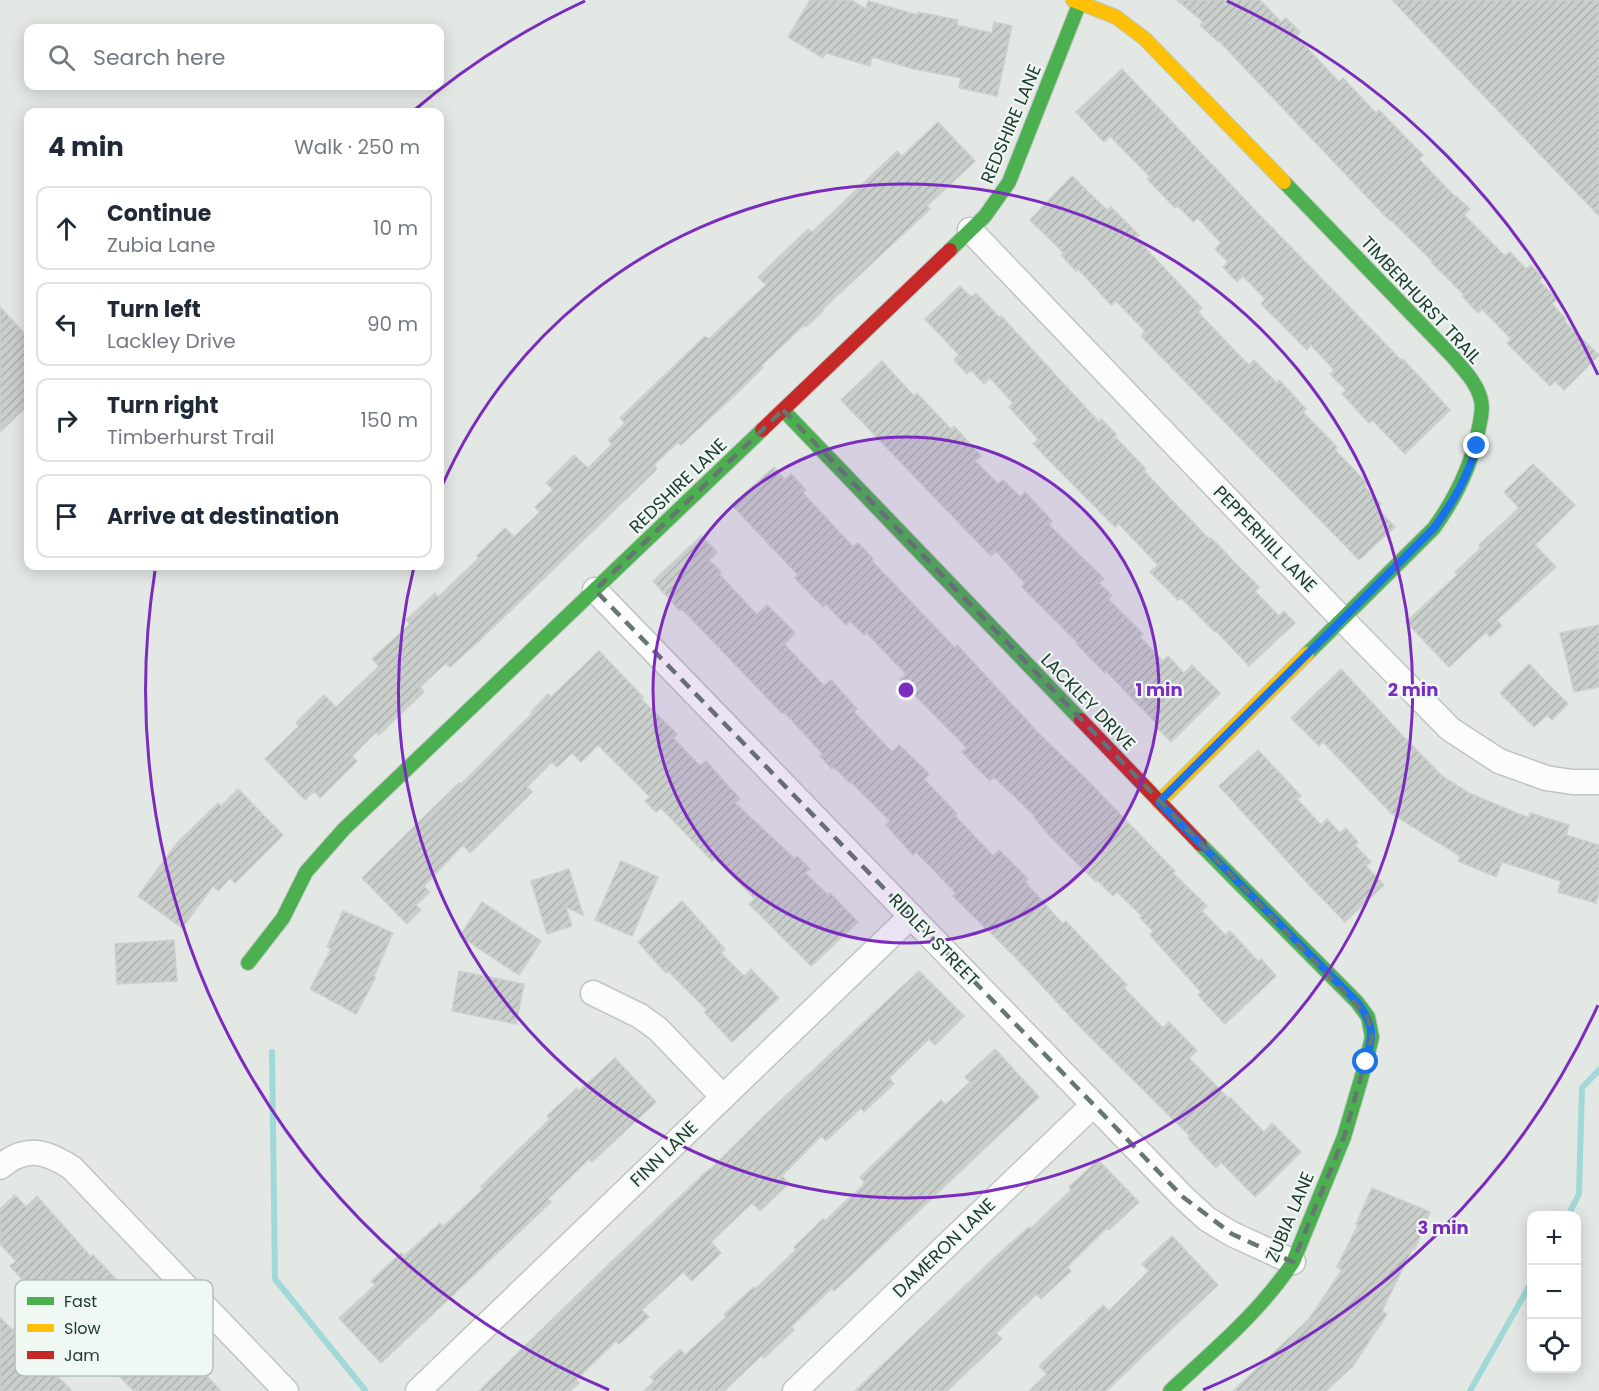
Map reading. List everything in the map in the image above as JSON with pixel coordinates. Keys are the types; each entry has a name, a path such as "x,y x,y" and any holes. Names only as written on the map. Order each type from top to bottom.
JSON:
{"street":[{"name":"REDSHIRE LANE","path":"248,963 283,918 306,872 344,829 985,216 1009,182 1019,160 1077,1"},
{"name":"TIMBERHURST TRAIL","path":"1077,1 1116,17 1145,39 1453,357 1470,378 1481,400 1477,446 1467,475 1454,501 1434,528 1159,802"},
{"name":"PEPPERHILL LANE","path":"970,230 1450,729 1499,761 1546,778 1572,782 1599,782"},
{"name":"LACKLEY DRIVE","path":"783,410 1159,802 1357,1002 1368,1017"},
{"name":"RIDLEY STREET","path":"595,590 1183,1197 1207,1219 1232,1234 1293,1262"},
{"name":"FINN LANE","path":"418,1391 911,915"},
{"path":"593,993 640,1016 658,1029 723,1097"},
{"name":"ZUBIA LANE","path":"1170,1391 1260,1305 1285,1276 1293,1262 1344,1137 1372,1037 1368,1017"},
{"name":"DAMERON LANE","path":"795,1391 1093,1105"},
{"path":"0,1167 10,1159 25,1153 40,1153 54,1157 72,1168 179,1280"},
{"path":"213,1315 286,1391"}],"highlighted area":[{"path":"783,410 1368,1017 1372,1037 1344,1137 1293,1262 1232,1234 1183,1197 595,590"}],"building":[{"path":"810,0 851,0 866,9 868,1 918,15 918,12 958,20 957,25 992,33 994,22 1012,26 997,96 959,88 961,78 914,69 872,57 870,66 826,53 823,58 788,37"},
{"path":"1177,0 1260,0 1281,22 1286,18 1300,32 1296,36 1339,82 1343,78 1376,113 1379,110 1423,155 1419,159 1455,197 1470,209 1464,215 1505,256 1510,252 1526,269 1531,265 1542,277 1539,281 1557,299 1552,304 1566,319 1564,321 1599,355 1564,390 1555,381 1550,386 1507,343 1511,339 1482,309 1478,313 1432,261 1390,221 1218,40 1200,25 1203,22"},
{"path":"1392,0 1599,0 1599,216"},
{"path":"1122,69 1249,204 1402,361 1403,359 1450,410 1405,454 1372,420 1369,423 1342,394 1346,390 1330,374 1334,370 1311,345 1307,350 1261,304 1265,299 1243,276 1237,282 1223,267 1228,262 1215,249 1221,243 1198,218 1193,222 1178,206 1175,208 1147,179 1150,177 1110,136 1104,142 1076,112"},
{"path":"938,122 975,161 927,206 930,209 806,327 804,325 762,365 763,367 736,394 681,445 678,442 654,465 657,469 479,641 450,667 446,663 420,687 424,692 379,735 376,732 352,756 357,761 320,798 314,791 305,800 265,759 299,726 296,723 324,695 336,707 379,666 372,659 410,624 406,620 435,593 438,597 479,558 477,556 505,528 514,537 540,512 535,507 553,490 546,483 574,455 588,468 612,444 608,440 625,423 620,418 705,336 709,339 766,285 758,277 808,229 812,232 897,151 902,156"},
{"path":"1072,176 1107,210 1111,207 1139,235 1136,238 1202,308 1198,312 1249,365 1254,360 1277,383 1279,380 1306,409 1303,412 1337,447 1335,450 1368,484 1365,487 1381,504 1377,508 1395,527 1359,560 1141,336 1145,331 1116,301 1111,305 1078,269 1076,271 1061,255 1064,253 1030,220"},
{"path":"960,286 971,297 976,293 999,317 1001,316 1099,422 1101,419 1116,434 1114,436 1146,469 1144,471 1259,587 1255,591 1279,616 1284,611 1295,623 1249,666 1216,631 1181,598 1178,600 1150,572 1158,565 1119,524 1115,527 1033,444 1038,439 1009,407 1013,403 990,378 984,384 971,370 967,374 954,360 959,355 925,319"},
{"path":"0,307 24,333 24,409 0,432"},
{"path":"882,361 914,396 917,393 951,429 954,426 981,456 975,461 998,484 1003,480 1020,497 1025,492 1052,521 1049,525 1104,579 1099,583 1112,596 1108,599 1143,634 1140,637 1163,661 1168,656 1184,673 1192,665 1220,693 1171,742 1155,726 1157,724 1022,587 1025,583 996,551 991,556 841,400"},
{"path":"1533,464 1575,505 1535,545 1556,567 1497,620 1502,626 1490,637 1486,632 1449,667 1406,622 1457,575 1455,572 1481,548 1479,545 1519,508 1504,492"},
{"path":"774,467 785,480 791,474 806,490 803,493 853,547 858,543 873,559 872,561 955,648 957,645 1040,735 1175,871 1173,873 1207,906 1202,911 1225,935 1230,931 1258,961 1261,959 1276,976 1225,1024 1198,995 1201,992 1150,935 1153,931 1140,918 1142,916 1117,892 1113,896 1097,880 1096,882 1050,836 1035,816 994,777 990,781 962,752 967,748 900,680 906,674 866,632 864,635 850,621 846,625 826,604 823,607 795,578 798,575 732,505"},
{"path":"701,536 717,552 709,560 757,615 767,605 795,633 784,644 824,686 831,680 857,709 854,712 892,752 899,745 929,774 924,779 957,814 955,816 993,856 999,850 1028,879 1025,882 1063,924 1066,921 1127,985 1124,988 1163,1028 1169,1022 1197,1051 1189,1058 1229,1099 1230,1097 1264,1132 1272,1123 1301,1152 1255,1197 1221,1162 1216,1168 1188,1138 1190,1136 953,896 956,893 916,852 913,855 886,825 890,821 851,782 834,767 832,769 820,756 823,754 784,712 782,713 682,609 680,611 653,581"},
{"path":"1599,625 1599,687 1574,692 1560,633"},
{"path":"599,651 643,697 641,699 677,734 673,738 700,766 706,761 740,799 735,803 795,859 797,856 810,869 805,873 828,895 830,893 858,922 811,966 749,904 755,899 715,858 712,861 661,808 656,812 645,801 650,797 598,745 581,762 572,753 557,767 552,762 527,787 532,792 470,853 463,845 424,886 430,892 416,905 421,910 407,924 362,878 533,713 531,712 548,694 551,697"},
{"path":"1529,664 1568,704 1552,720 1547,715 1534,727 1500,693"},
{"path":"1341,669 1443,777 1469,793 1529,818 1530,813 1569,825 1566,835 1599,845 1599,892 1596,903 1558,892 1561,881 1502,862 1496,877 1458,861 1460,856 1392,814 1323,742 1319,746 1291,718"},
{"path":"1258,750 1301,796 1297,799 1321,825 1327,819 1340,833 1346,828 1358,842 1355,845 1371,862 1366,866 1384,885 1345,922 1219,786"},
{"path":"238,789 283,835 235,883 230,878 218,891 213,886 182,928 138,896 177,843 218,803 221,806"},
{"path":"621,861 658,877 632,936 595,920"},
{"path":"569,869 583,915 566,907 572,926 547,934 531,881"},
{"path":"682,901 725,949 721,953 744,976 751,969 779,998 732,1042 704,1012 707,1010 668,971 666,973 638,942"},
{"path":"482,902 541,941 519,975 460,936"},
{"path":"343,911 393,933 374,976 376,977 356,1014 310,989 331,949 327,947"},
{"path":"174,940 177,981 117,984 115,944"},
{"path":"459,971 524,984 516,1024 452,1011"},
{"path":"919,971 964,1016 935,1045 929,1039 889,1078 894,1084 864,1112 861,1108 826,1141 821,1136 782,1176 789,1183 760,1211 752,1203 711,1242 721,1253 692,1281 683,1272 642,1310 649,1317 619,1344 616,1341 576,1380 579,1383 570,1391 479,1391 764,1116"},
{"path":"995,1049 1039,1097 834,1291 832,1288 791,1327 794,1330 764,1358 762,1355 724,1391 644,1391 654,1381 650,1377 680,1349 685,1355 726,1317 724,1314 754,1287 755,1289 796,1250 794,1247 823,1219 825,1221 865,1183 860,1177 941,1100 945,1105 970,1082 965,1077"},
{"path":"615,1058 656,1102 592,1162 589,1159 548,1199 551,1202 381,1363 339,1318 375,1285 371,1281 401,1253 404,1256 440,1223 443,1227 483,1189 481,1186 550,1119 547,1116 577,1088 579,1091"},
{"path":"1098,1160 1139,1202 1109,1230 1107,1228 1067,1267 1071,1271 1041,1299 1037,1294 996,1333 1002,1339 947,1391 855,1391 993,1259 1029,1227 1031,1228 1071,1190 1069,1187"},
{"path":"1372,1188 1430,1212 1415,1249 1413,1248 1382,1311 1387,1314 1353,1366 1326,1391 1233,1391 1309,1319 1342,1270 1337,1267 1358,1225 1356,1224"},
{"path":"15,1195 26,1207 37,1196 91,1257 93,1255 117,1280 23,1280 10,1266 16,1261 0,1244 0,1209"},
{"path":"1172,1236 1218,1285 1106,1391 1029,1391 1047,1374 1039,1366 1103,1305 1109,1311 1149,1271 1142,1264"},
{"path":"0,1317 12,1330 15,1327 15,1376 57,1376 72,1391 0,1391"},
{"path":"119,1376 207,1376 221,1391 134,1391"}],"waterway":[{"path":"272,1052 275,1279 365,1390"},
{"path":"1570,1211 1579,1194 1582,1088 1599,1070"},
{"path":"1470,1391 1527,1290"}],"traffic: fast":[{"path":"950,250 985,216 1009,182 1080,2"},
{"path":"1284,182 1453,357 1473,382 1482,407 1476,441 1468,467 1450,504 1434,528 1307,654"},
{"path":"783,410 1081,720"},
{"path":"248,963 283,918 306,872 344,829 762,430"},
{"path":"1170,1391 1251,1314 1293,1262 1344,1137 1372,1037 1368,1017 1357,1002 1200,844"}],"traffic: slow":[{"path":"1073,0 1116,17 1145,39 1284,182"},
{"path":"1159,802 1307,654"}],"traffic: jam":[{"path":"762,430 950,250"},
{"path":"1081,720 1200,844"}],"route":[{"path":"1366,1062 1372,1037 1368,1017 1357,1002 1159,802 1434,528 1454,501 1467,475 1477,446"}]}
